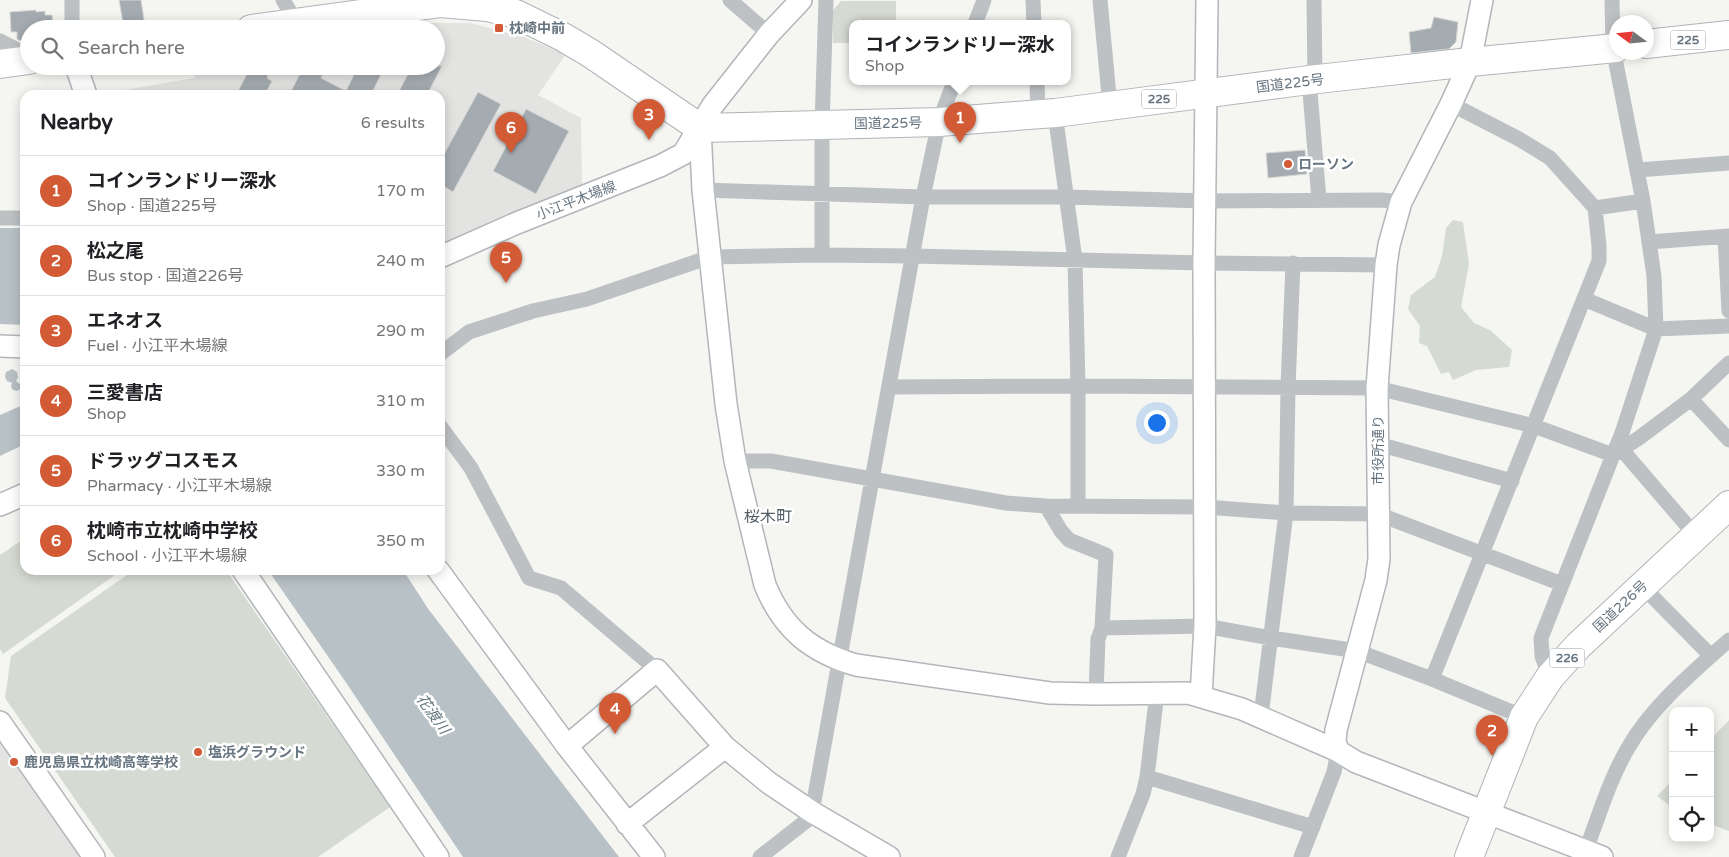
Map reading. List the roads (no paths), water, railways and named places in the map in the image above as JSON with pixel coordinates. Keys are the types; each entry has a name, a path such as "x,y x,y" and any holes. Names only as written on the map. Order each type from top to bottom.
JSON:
{"highway":[{"path":"270,20 290,11 441,1 487,7 516,14 539,24 590,53 700,128"},
{"name":"225","path":"1654,43 1729,35"},
{"name":"国道225号","path":"700,128 939,122 1046,114 1206,92 1470,62 1609,49"},
{"path":"0,64 20,61"},
{"name":"国道226号","path":"1469,857 1524,717 1550,677 1578,646 1696,536 1728,509"}],"street":[{"path":"72,0 72,20"},
{"path":"730,0 769,34"},
{"name":"小江平木場線","path":"445,255 517,223 660,166 683,154 713,105 769,34 801,0"},
{"path":"822,255 822,125 826,0"},
{"path":"976,20 984,0"},
{"path":"1033,0 1034,20"},
{"path":"1100,0 1110,106"},
{"path":"1201,696 1205,626 1204,263 1208,0"},
{"path":"1314,0 1312,80 1319,200"},
{"name":"市役所通り","path":"1338,752 1335,741 1336,730 1378,566 1377,388 1386,265 1390,238 1401,202 1451,104 1470,62 1482,0"},
{"path":"1612,0 1613,15"},
{"path":"0,41 20,51"},
{"path":"1550,677 1542,656 1542,638 1562,584 1618,453 1622,433 1656,329 1654,276 1638,170 1617,60"},
{"path":"79,75 84,90"},
{"path":"760,857 814,813 839,660 923,197 939,122 953,85"},
{"path":"1038,85 1066,197 1074,260 1078,386 1078,506"},
{"path":"1432,679 1584,300 1598,261 1599,246 1596,208 1550,158 1519,139 1451,104"},
{"path":"700,128 703,190 726,404 735,460 765,585 772,603 796,633 819,651 856,665 1050,693 1157,693 1201,696 1261,716 1356,762 1487,812 1590,855 1611,782 1629,747 1655,712 1729,640"},
{"path":"1638,170 1729,163"},
{"path":"703,190 923,197 1066,197 1205,201 1381,200 1401,202"},
{"path":"1596,208 1643,201"},
{"path":"0,218 20,218"},
{"path":"1649,242 1727,236 1729,311"},
{"path":"445,350 469,332 533,312 587,299 710,256 913,256 1386,265"},
{"path":"1261,716 1286,513 1288,386 1293,263"},
{"path":"1584,300 1656,329 1729,326"},
{"path":"0,346 20,347"},
{"path":"1618,453 1691,399 1729,363"},
{"path":"889,387 1288,386 1377,388 1534,426 1618,453 1696,536"},
{"path":"1691,399 1729,440"},
{"path":"445,433 471,468 529,578 561,588 657,670 725,747 769,783 814,813 889,857"},
{"path":"1378,444 1512,481"},
{"path":"735,460 771,461 1006,503 1046,506 1205,507 1286,513 1378,514 1562,584"},
{"path":"0,505 20,496"},
{"path":"1046,506 1061,531 1070,540 1106,555 1102,628 1098,639 1096,694"},
{"path":"246,575 438,857"},
{"path":"442,575 567,746 654,857"},
{"path":"1642,586 1711,656"},
{"path":"1102,628 1205,626 1357,651 1432,679 1524,717"},
{"path":"567,746 657,670"},
{"path":"1118,857 1147,777 1157,693"},
{"path":"0,722 94,857"},
{"path":"627,824 725,747"},
{"path":"1301,857 1334,772 1338,752"},
{"path":"1147,777 1313,827"}],"water":[{"path":"0,228 20,228 20,325 0,324"},
{"path":"12,369 17,372 18,377 16,381 20,384 20,389 17,391 13,390 11,387 12,383 7,381 5,377 6,372"},
{"path":"20,406 20,446 0,456 0,415"},
{"name":"花渡川","path":"271,575 406,575 429,610 619,857 463,857"}],"place":[{"name":"枕崎中前","path":"499,28"},
{"name":"エネオス","path":"649,140"},
{"name":"コインランドリー深水","path":"960,143"},
{"name":"枕崎市立枕崎中学校","path":"511,153"},
{"name":"ローソン","path":"1288,164"},
{"name":"ドラッグコスモス","path":"506,283"},
{"name":"三愛書店","path":"615,734"},
{"name":"塩浜グラウンド","path":"198,752"},
{"name":"松之尾","path":"1492,756"},
{"name":"鹿児島県立枕崎高等学校","path":"14,762"}],"district":[{"name":"桜木町","path":"768,516"}]}
